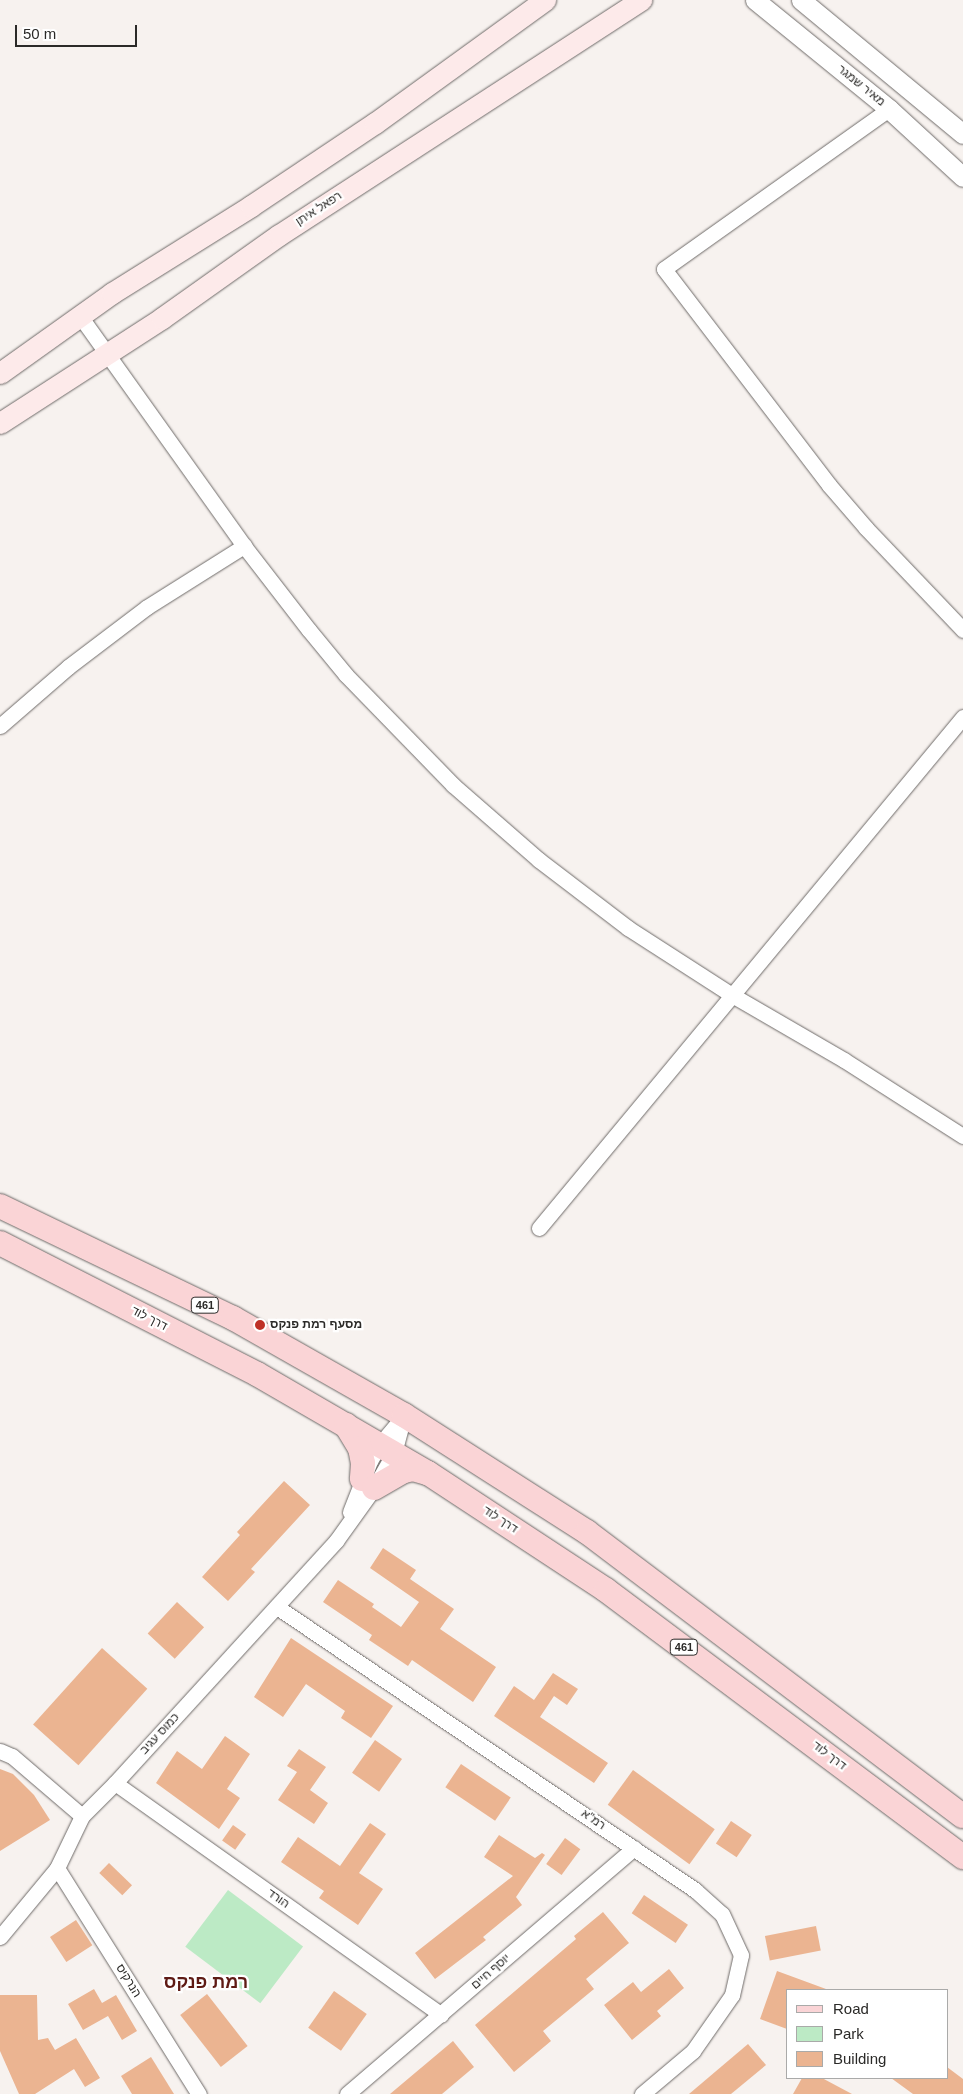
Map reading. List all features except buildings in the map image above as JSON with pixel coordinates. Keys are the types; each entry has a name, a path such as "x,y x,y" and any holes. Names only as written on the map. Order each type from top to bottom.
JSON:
{"main road":[{"path":"0,374 80,316 375,123 544,0"},
{"name":"רפאל איתן","path":"0,423 107,354 279,235 641,0"},
{"name":"461","path":"0,1206 233,1318 404,1415 588,1532 963,1816"},
{"name":"דרך לוד","path":"0,1243 257,1374 428,1473 606,1590 963,1857"},
{"path":"344,1424 360,1448 368,1484 404,1471 413,1470 428,1473"}],"street":[{"name":"מאיר שמגר","path":"755,0 889,109 963,177"},
{"path":"801,0 963,134"},
{"path":"819,0 829,25"},
{"path":"889,109 664,269 829,485 866,528 963,630"},
{"path":"80,316 244,546 346,675 453,785 539,860 592,902 732,995 844,1060 963,1136"},
{"path":"0,726 68,667 147,607 244,546"},
{"path":"538,1228 963,717"},
{"name":"כמוס עגיב","path":"0,1937 57,1868 82,1816 277,1607 336,1540 404,1415"},
{"name":"רמ\"א","path":"277,1607 696,1890 722,1914 741,1955 732,1995 693,2051 642,2094"},
{"path":"6,1754 82,1816"},
{"name":"הורד","path":"114,1783 441,2015"},
{"name":"יוסף חיים","path":"347,2094 634,1848"},
{"name":"הנרקיס","path":"57,1868 199,2094"}],"green space":[{"path":"228,1890 303,1947 260,2003 185,1947"}],"place":[{"name":"מסעף רמת פנקס","path":"260,1325"}],"district":[{"name":"רמת פנקס","path":"206,1982"}]}
